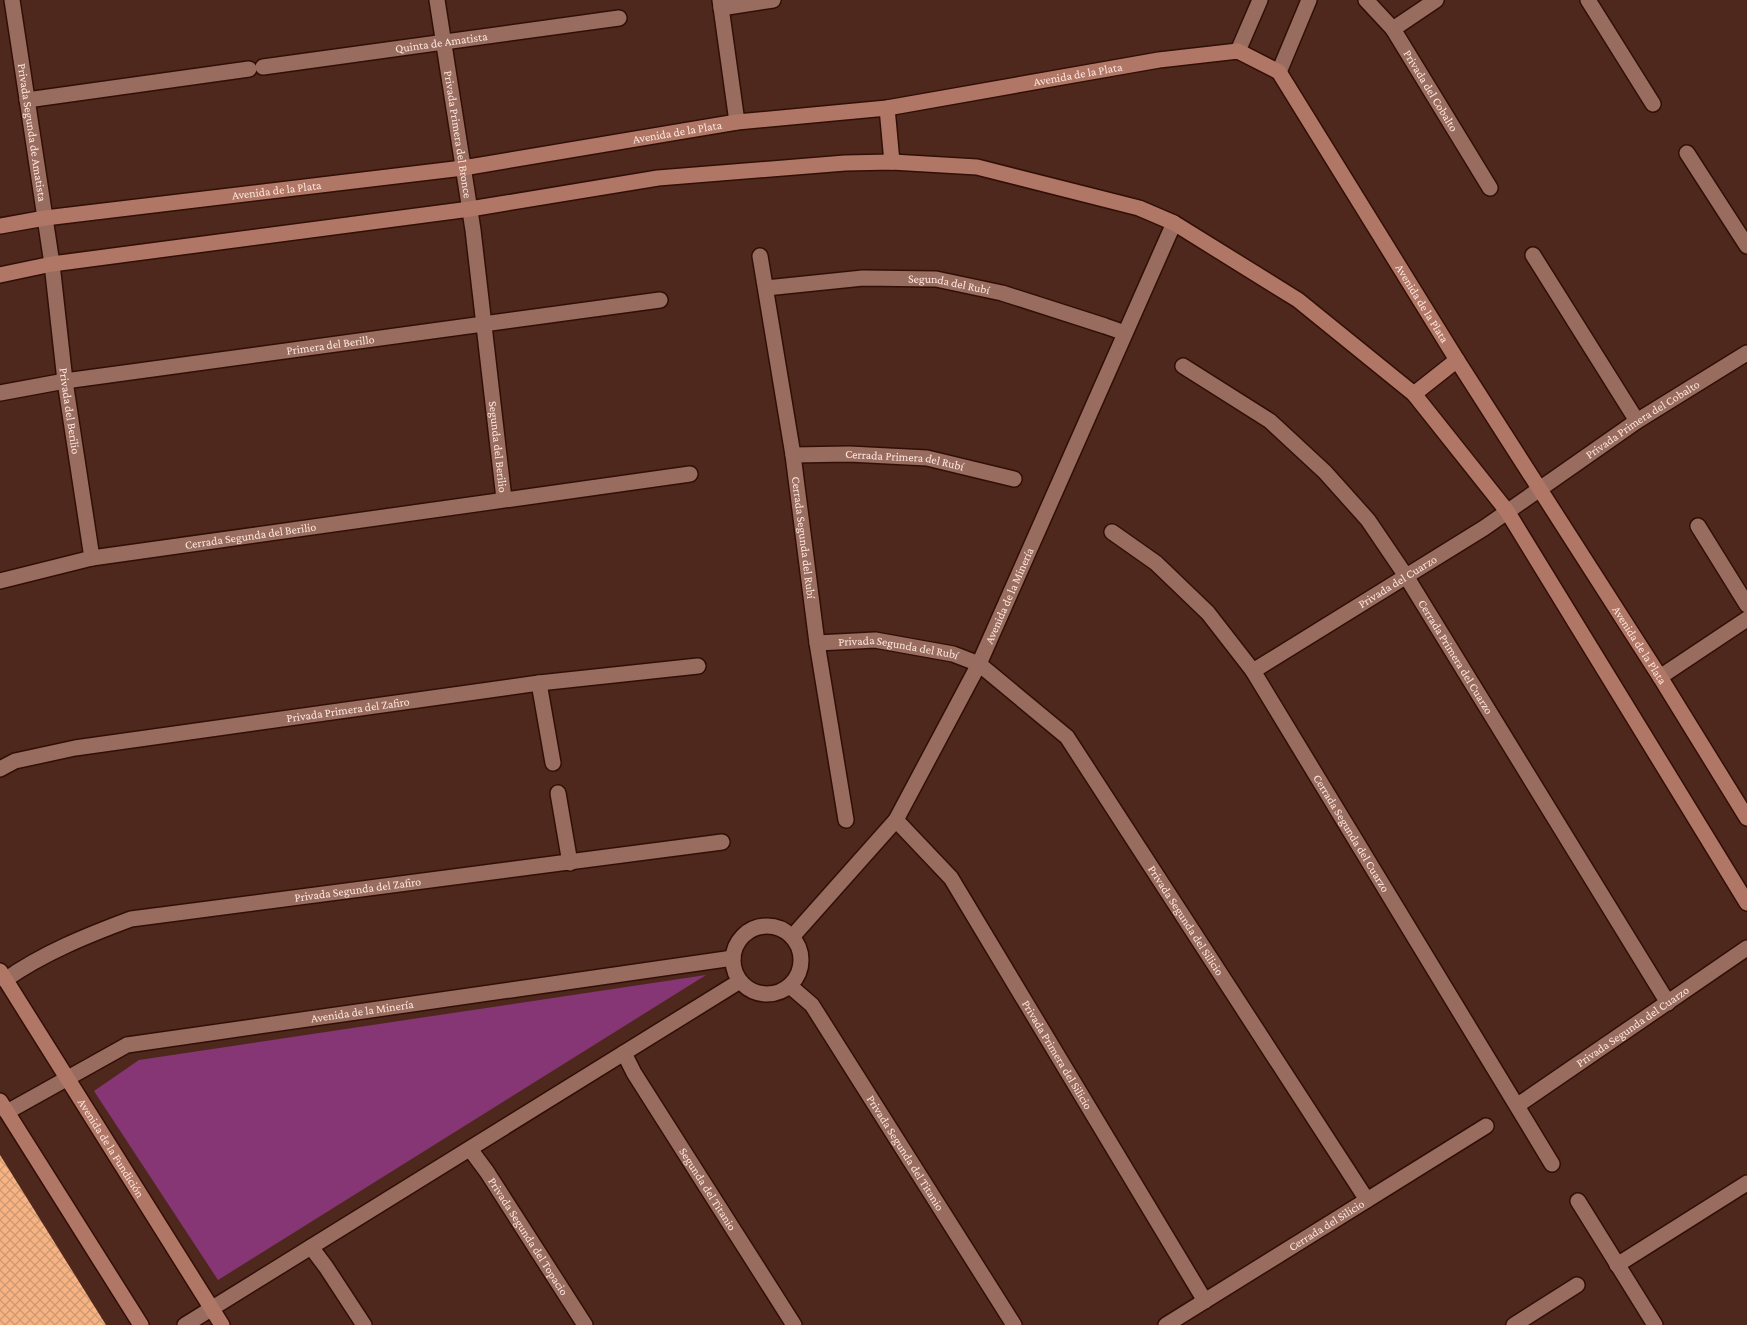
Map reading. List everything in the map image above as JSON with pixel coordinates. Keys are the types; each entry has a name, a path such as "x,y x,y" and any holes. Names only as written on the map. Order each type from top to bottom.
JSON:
{"street":[{"name":"Privada Segunda de Amatista","path":"12,0 52,264"},
{"name":"Privada Primera del Bronce","path":"437,0 470,209"},
{"path":"737,122 721,4 774,0"},
{"path":"1260,0 1238,51 1279,72 1309,0"},
{"name":"Privada del Cobalto","path":"1366,0 1393,29 1490,188"},
{"path":"1393,29 1436,0"},
{"path":"1588,0 1653,104"},
{"name":"Quinta de Amatista","path":"27,100 619,18"},
{"name":"Avenida de la Plata","path":"0,226 45,218 463,168 737,122 887,108 1160,60 1238,51"},
{"name":"Avenida de la Plata","path":"1279,72 1457,360 1660,677 1747,818"},
{"path":"887,108 892,162"},
{"path":"1687,153 1747,246"},
{"path":"0,275 52,264 470,209 658,178 845,162 892,162 977,167 1139,208 1174,223 1298,300 1414,394 1507,511 1747,903"},
{"name":"Segunda del Berilio","path":"470,209 504,500 690,474"},
{"name":"Avenida de la Minería","path":"792,937 896,820 979,664 1174,223"},
{"path":"1533,255 1637,421"},
{"name":"Cerrada Segunda del Rubí","path":"760,256 793,455 816,643 846,820"},
{"name":"Privada del Berilio","path":"52,264 65,381 92,558"},
{"name":"Segunda del Rubí","path":"766,288 863,278 936,279 1002,293 1125,333"},
{"name":"Primera del Berillo","path":"0,393 65,381 660,300"},
{"name":"Privada Primera del Cobalto","path":"1540,488 1637,421 1747,353"},
{"path":"1414,394 1457,360"},
{"name":"Cerrada Primera del Cuarzo","path":"1183,366 1270,422 1326,472 1368,520 1406,576 1668,1003"},
{"name":"Cerrada Primera del Rubí","path":"793,455 849,454 927,458 1014,479"},
{"name":"Privada del Cuarzo","path":"1253,671 1484,528 1540,488"},
{"name":"Cerrada Segunda del Berilio","path":"0,581 92,558 504,500"},
{"path":"1698,526 1747,605"},
{"name":"Cerrada Segunda del Cuarzo","path":"1112,532 1156,563 1208,613 1253,671 1518,1105 1552,1164"},
{"path":"1660,677 1747,619"},
{"name":"Privada Segunda del Rubí","path":"816,643 875,640 953,654 979,664"},
{"name":"Privada Segunda del Silicio","path":"979,664 1067,737 1367,1200"},
{"name":"Privada Primera del Zafiro","path":"0,769 15,761 75,748 539,683 698,666"},
{"path":"539,683 553,763"},
{"path":"558,793 570,863"},
{"name":"Privada Primera del Silicio","path":"896,820 951,878 1205,1301"},
{"name":"Privada Segunda del Zafiro","path":"3,976 94,933 131,920 722,842"},
{"path":"769,926 782,929 792,937 799,949 802,962 798,975 790,986 775,993 758,994 748,989 740,981 734,970 733,958 736,945 744,934 756,928 769,926"},
{"name":"Privada Segunda del Cuarzo","path":"1518,1105 1747,948"},
{"name":"Avenida de la Minería","path":"3,1106 66,1078 126,1045 733,958"},
{"name":"Avenida de la Fundición","path":"3,976 222,1325"},
{"path":"185,1325 740,981"},
{"name":"Privada Segunda del Titanio","path":"790,986 812,1005 1014,1325"},
{"name":"Segunda del Titanio","path":"624,1053 634,1073 794,1325"},
{"path":"3,1106 142,1325"},
{"name":"Cerrada del Silicio","path":"1166,1325 1486,1126"},
{"name":"Privada Segunda del Topacio","path":"470,1148 585,1325"},
{"path":"1617,1265 1747,1183"},
{"path":"1578,1201 1655,1325"},
{"path":"311,1247 326,1266 364,1325"},
{"path":"1514,1325 1577,1285"}],"shaded area":[{"path":"706,975 218,1280 94,1091 139,1060"}],"building":[{"path":"0,1155 106,1325 0,1325"}]}
